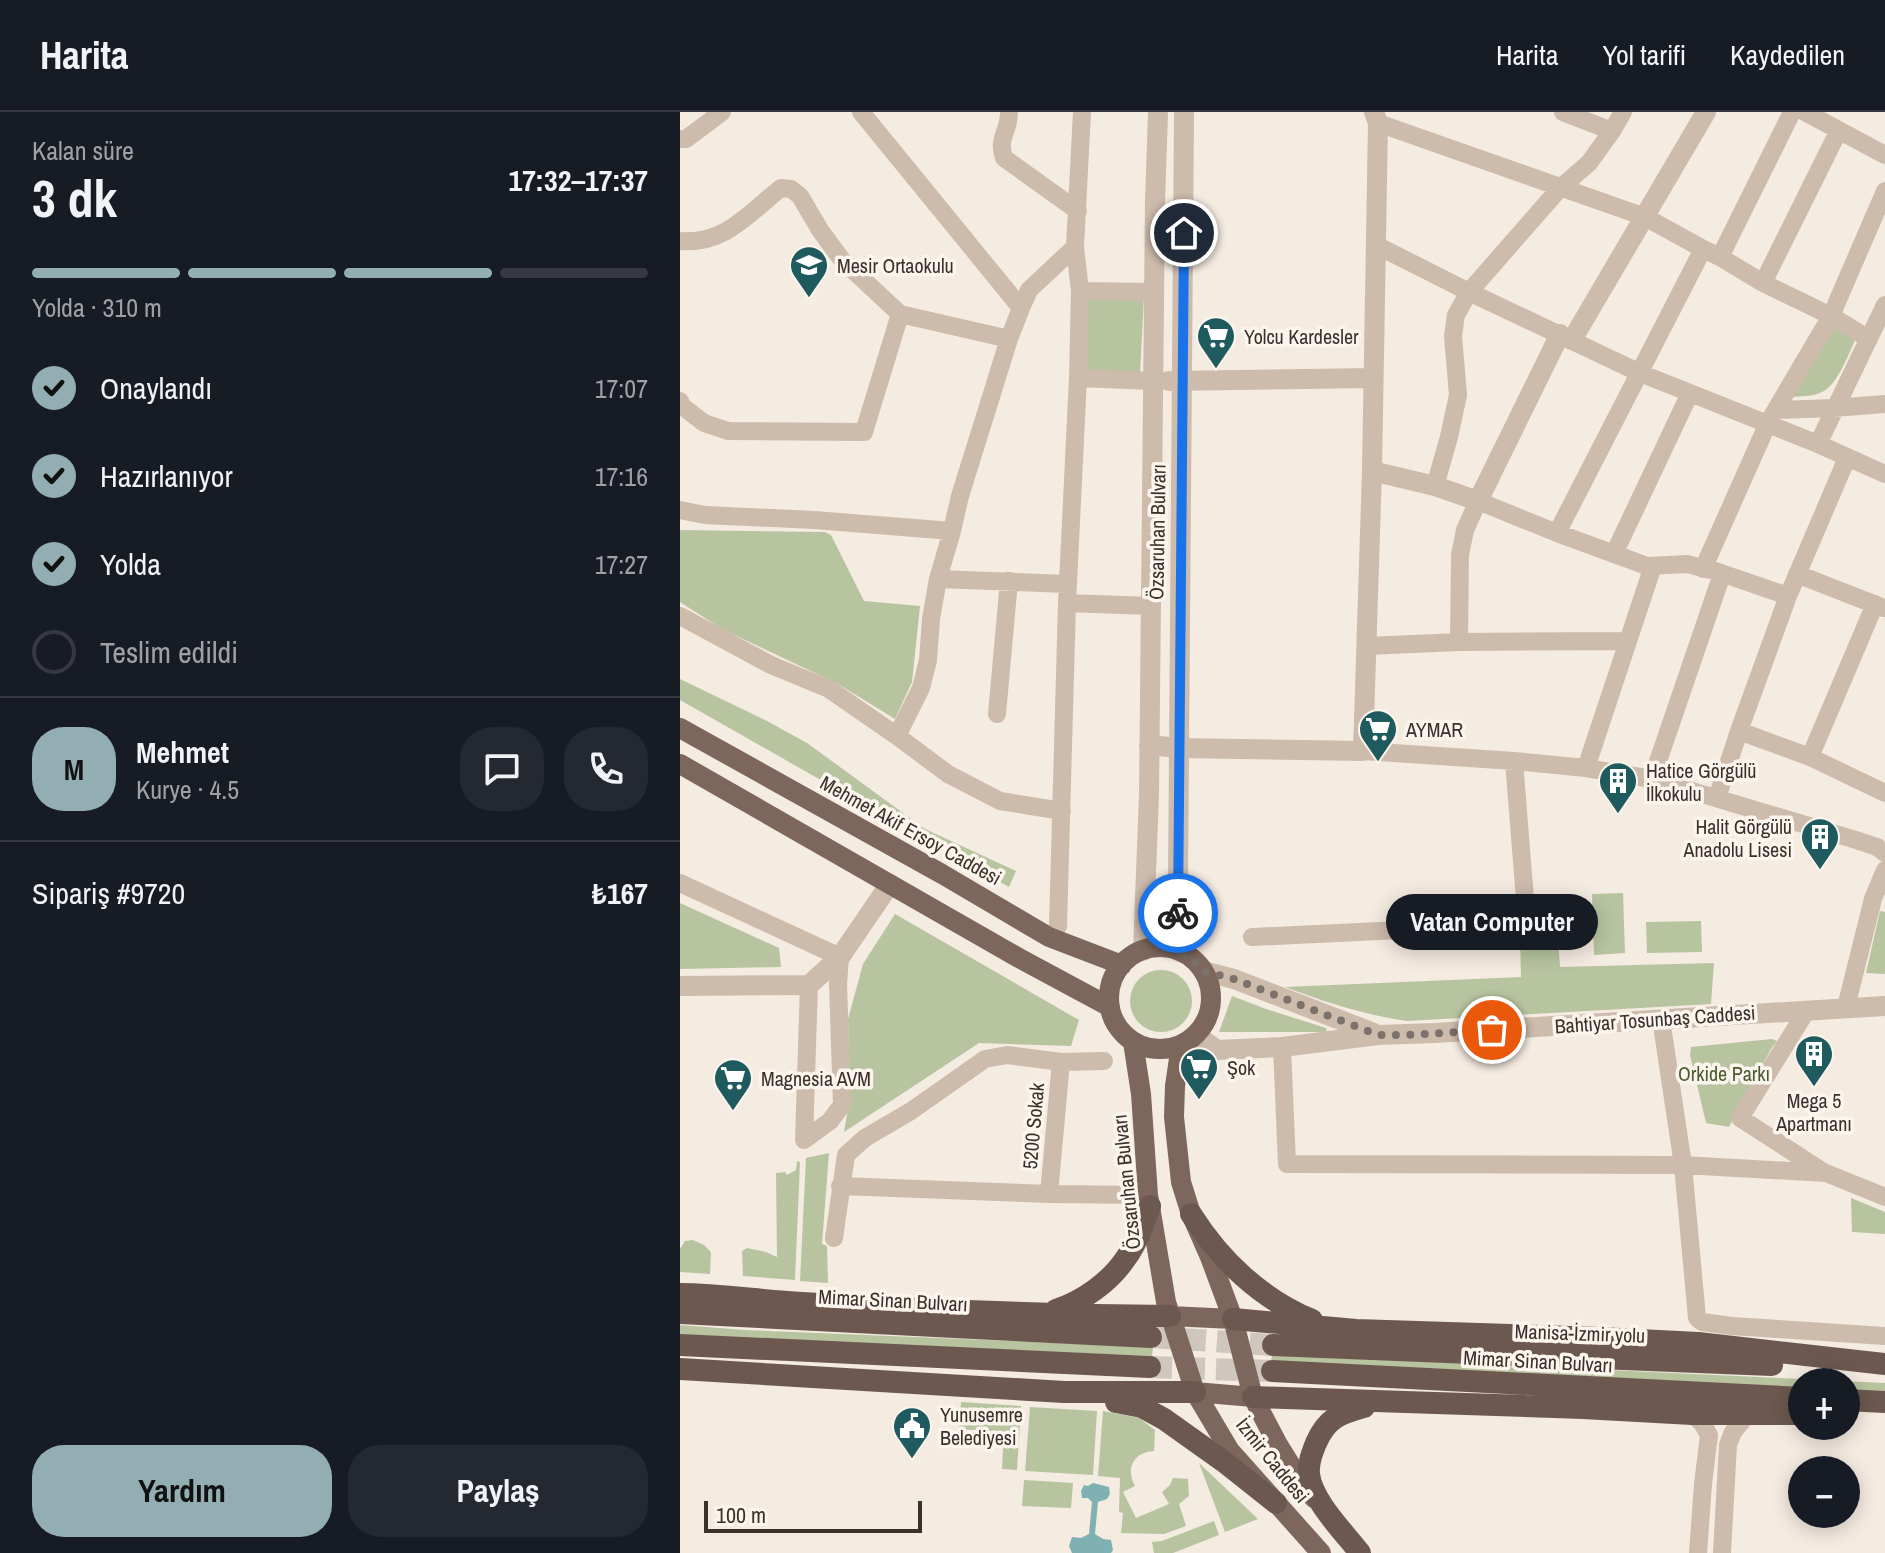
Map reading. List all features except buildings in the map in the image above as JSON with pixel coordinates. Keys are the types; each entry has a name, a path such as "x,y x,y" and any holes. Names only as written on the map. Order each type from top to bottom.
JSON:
{"highway":[{"path":"1040,1314 1059,1310 1084,1298 1106,1280 1126,1259 1141,1230 1149,1201"},
{"path":"1191,1214 1226,1261 1263,1292 1293,1312 1318,1323 1356,1330"},
{"path":"685,1294 797,1303 1040,1314 1170,1316"},
{"name":"Mimar Sinan Bulvarı","path":"680,1313 1151,1337"},
{"path":"1233,1319 1272,1334 1356,1330 1698,1343 1885,1366"},
{"path":"1272,1334 1265,1328 1264,1398 1692,1414 1788,1414"},
{"name":"Manisa-İzmir yolu","path":"1272,1334 1885,1366"},
{"path":"680,1345 1150,1367"},
{"path":"680,1369 1064,1392 1195,1392"},
{"name":"Mimar Sinan Bulvarı","path":"1272,1371 1788,1397"},
{"path":"1064,1392 1142,1407 1195,1441 1276,1503"},
{"path":"1860,1401 1885,1402"},
{"path":"1360,1553 1315,1495 1309,1473 1311,1454 1331,1419 1381,1402"},
{"path":"1860,1413 1885,1412"}],"main road":[{"name":"Mehmet Akif Ersoy Caddesi","path":"680,728 1049,937 1122,965"},
{"path":"680,764 1110,1007"},
{"path":"1170,1316 1233,1319 1181,1182 1174,1117 1175,1086 1189,1040 1209,1015 1211,999 1203,971 1180,952 1156,948 1131,956 1114,978 1110,992 1110,1007 1123,1033 1133,1042 1159,1049 1189,1040"},
{"name":"Özsaruhan Bulvarı","path":"1133,1042 1141,1094 1149,1201 1170,1316 1195,1392"},
{"name":"İzmir Caddesi","path":"1233,1319 1264,1398 1277,1443 1303,1485 1360,1553"},
{"path":"1195,1392 1264,1398"},
{"name":"İzmir Caddesi","path":"1195,1392 1230,1451 1321,1553"}],"street":[{"path":"680,139 686,139 722,112"},
{"path":"861,112 1021,308"},
{"path":"1009,112 1000,146 1004,158 1078,211"},
{"path":"1058,926 1067,594 1078,378 1080,291 1075,247 1082,112"},
{"name":"Özsaruhan Bulvarı","path":"1143,951 1158,112"},
{"name":"Özsaruhan Bulvarı","path":"1180,952 1178,748 1184,112"},
{"path":"1563,112 1612,131"},
{"path":"1435,486 1458,395 1453,336 1456,315 1469,292 1560,188 1589,163 1623,112"},
{"path":"1459,642 1460,555 1465,530 1478,501 1566,337 1645,217 1706,112"},
{"path":"1557,533 1640,373 1792,112"},
{"path":"1805,112 1885,155"},
{"path":"1363,751 1372,471 1376,118 1645,217 1869,339"},
{"path":"1763,283 1839,130"},
{"path":"680,254 688,242 718,235 739,225 781,188 791,189 800,196 842,260 900,314 1009,339"},
{"path":"1703,569 1772,416 1831,316 1885,191"},
{"path":"1376,245 1640,373 1690,393 1772,416 1818,444 1885,474"},
{"path":"897,736 921,688 928,660 938,579 960,496 1009,339 1029,290 1075,247"},
{"path":"1080,291 1154,292"},
{"path":"1818,444 1885,305"},
{"path":"681,405 704,423 728,431 864,432 900,314"},
{"path":"1078,378 1183,381 1373,378"},
{"path":"1614,554 1690,393"},
{"path":"1772,416 1885,404"},
{"path":"1717,798 1788,596 1847,458"},
{"path":"1372,471 1435,486 1647,566 1687,564 1788,596"},
{"path":"680,510 705,515 952,531"},
{"path":"1586,768 1653,566"},
{"path":"1652,779 1722,574"},
{"path":"1797,574 1880,606 1810,757"},
{"path":"938,579 1009,581 1067,594 1151,606"},
{"path":"997,714 1009,581"},
{"path":"680,616 771,665 829,689 948,774 1000,801 1062,811"},
{"path":"1367,646 1627,641"},
{"path":"1739,731 1810,757 1885,793"},
{"path":"1149,745 1363,751 1586,768 1652,779 1856,840 1885,853"},
{"path":"1252,937 1527,924 1514,761"},
{"path":"1846,1007 1879,901 1885,870"},
{"path":"680,883 840,957"},
{"path":"680,986 809,985 840,957 890,884"},
{"path":"809,985 804,1140 830,1121 842,1105 840,957"},
{"name":"Bahtiyar Tosunbaş Caddesi","path":"1203,971 1234,979 1378,1035"},
{"name":"Bahtiyar Tosunbaş Caddesi","path":"1189,1040 1217,1050 1282,1047 1378,1035 1885,1006"},
{"path":"1807,1010 1740,1118 1826,1173 1885,1197"},
{"path":"1661,1019 1683,1165 1697,1318 1702,1322 1732,1326 1885,1336"},
{"path":"1282,1047 1287,1164 1683,1165 1826,1173"},
{"path":"834,1238 846,1155 865,1138 911,1111 985,1059 1007,1055 1061,1062 1104,1061"},
{"name":"5200 Sokak","path":"1049,1194 1061,1062"},
{"path":"840,1186 1149,1201"},
{"path":"1692,1414 1709,1435 1698,1553"},
{"path":"1722,1553 1728,1445 1733,1432 1747,1415"}],"green space":[{"path":"1144,296 1140,374 1083,373 1085,299"},
{"path":"1830,327 1856,338 1842,368 1833,383 1822,392 1790,397"},
{"path":"680,530 825,532 831,535 864,601 920,606 912,682 895,719 838,684 722,629 680,602"},
{"path":"680,679 807,743 925,829 1016,871 1009,887 680,700"},
{"path":"1623,893 1625,953 1594,955 1592,894"},
{"path":"680,903 779,948 781,967 680,969"},
{"path":"1880,911 1885,912 1885,974 1866,973"},
{"path":"895,914 1079,1020 1071,1046 979,1043 844,1132 850,1097 848,1019 863,964"},
{"path":"1701,921 1702,952 1647,953 1646,922"},
{"path":"1558,937 1560,967 1714,963 1711,1004 1407,1021 1345,1007 1285,987 1521,977 1520,939"},
{"path":"1155,970 1167,970 1183,979 1190,989 1190,1013 1183,1023 1167,1032 1155,1032 1135,1018 1130,1007 1130,995 1144,975"},
{"path":"1232,996 1326,1028 1327,1032 1219,1032"},
{"name":"Orkide Parkı","path":"1777,1041 1729,1127 1706,1123 1690,1055 1691,1047"},
{"path":"829,1153 822,1244 827,1246 828,1283 800,1281 806,1158"},
{"path":"797,1161 800,1162 795,1280 743,1276 742,1251 747,1248 777,1257 776,1173 785,1172 787,1175 796,1170"},
{"path":"1851,1198 1885,1212 1885,1234 1852,1232"},
{"path":"693,1240 711,1252 710,1274 680,1272 680,1249 685,1241"},
{"path":"680,1325 1153,1347 1152,1356 680,1337"},
{"path":"1272,1354 1788,1378 1788,1387 1271,1363"},
{"path":"1860,1382 1885,1383 1885,1392 1860,1391"},
{"path":"961,1402 1021,1406 1017,1470 1002,1469 1004,1432 959,1429"},
{"path":"1030,1407 1097,1411 1093,1475 1025,1471"},
{"path":"1103,1411 1139,1418 1155,1430 1154,1451 1141,1454 1133,1462 1131,1473 1135,1486 1123,1492 1136,1518 1169,1504 1162,1492 1173,1478 1188,1479 1189,1496 1179,1504 1186,1526 1164,1534 1121,1533 1120,1478 1098,1476"},
{"path":"1199,1463 1258,1519 1225,1532"},
{"path":"1024,1480 1073,1483 1071,1508 1022,1506"},
{"path":"1214,1521 1219,1535 1173,1553 1154,1553 1152,1542"}],"water":[{"path":"1093,1483 1109,1487 1107,1499 1098,1502 1095,1534 1111,1540 1113,1550 1111,1553 1072,1553 1069,1546 1072,1537 1081,1538 1089,1534 1092,1502 1082,1498 1081,1491 1084,1485"}],"tunnel":[{"path":"1151,1337 1273,1345"},
{"path":"1150,1367 1272,1371"}],"way so far":[{"path":"1178,913 1180,952 1203,971 1234,979 1378,1035 1492,1030"}],"place":[{"name":"Mesir Ortaokulu","path":"809,299"},
{"name":"Yolcu Kardesler","path":"1216,370"},
{"name":"AYMAR","path":"1378,763"},
{"name":"Hatice Görgülü İlkokulu","path":"1618,815"},
{"name":"Halit Görgülü Anadolu Lisesi","path":"1820,871"},
{"name":"Vatan Computer","path":"1492,1030"},
{"name":"Mega 5 Apartmanı","path":"1814,1088"},
{"name":"Şok","path":"1199,1101"},
{"name":"Magnesia AVM","path":"733,1112"},
{"name":"Yunusemre Belediyesi","path":"912,1460"}],"route":[{"path":"1178,913 1184,233"}]}
